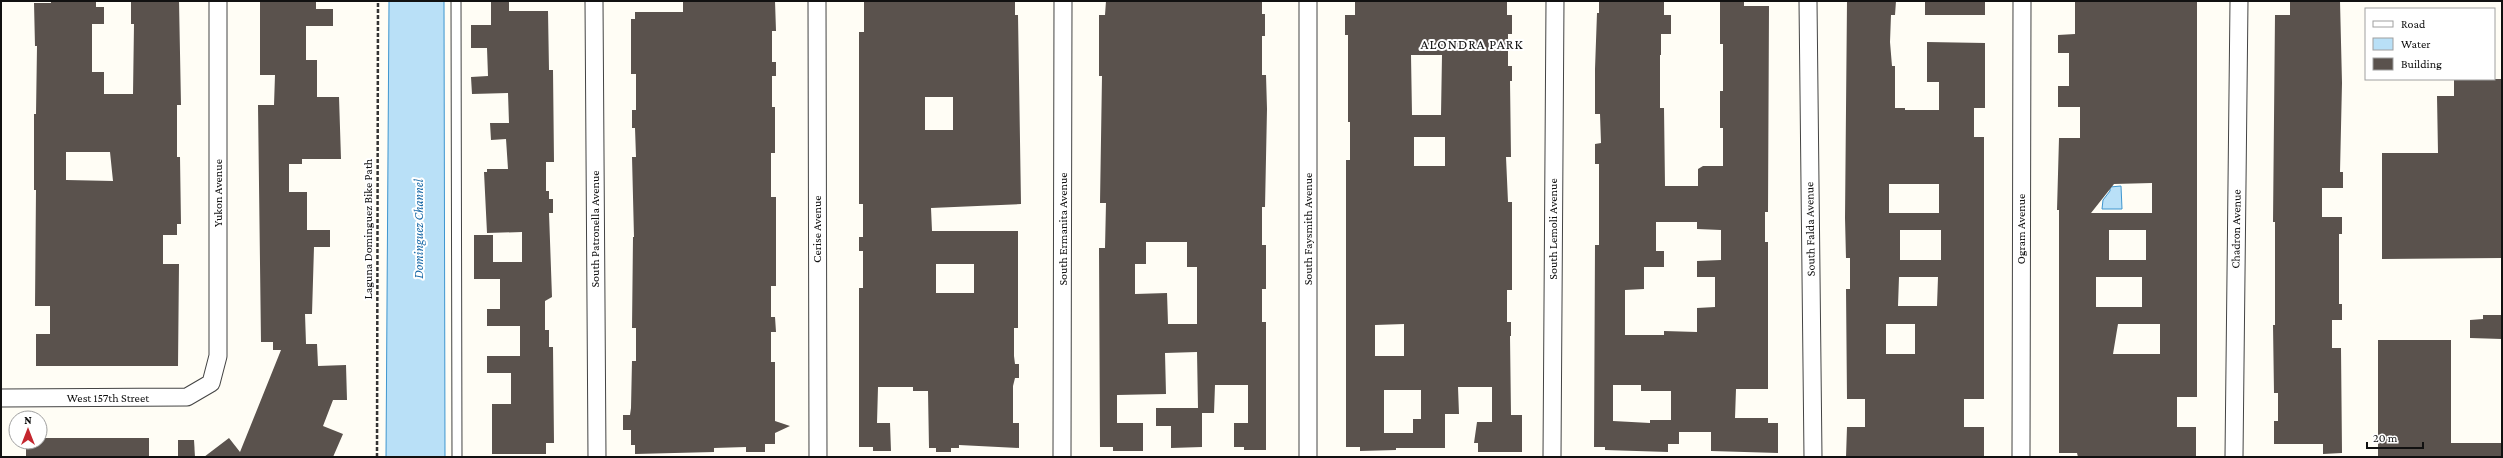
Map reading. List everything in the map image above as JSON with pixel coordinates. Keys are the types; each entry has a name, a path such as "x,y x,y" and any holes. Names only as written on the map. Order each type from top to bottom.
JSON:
{"street":[{"name":"Yukon Avenue","path":"211,383 218,356 218,1"},
{"name":"South Patronella Avenue","path":"594,1 597,457"},
{"name":"Cerise Avenue","path":"817,1 818,457"},
{"name":"South Ermanita Avenue","path":"1062,457 1063,1"},
{"name":"South Faysmith Avenue","path":"1308,1 1308,457"},
{"name":"South Lemoli Avenue","path":"1552,457 1555,1"},
{"name":"South Falda Avenue","path":"1808,1 1813,457"},
{"name":"Ogram Avenue","path":"2021,457 2022,1"},
{"name":"Chadron Avenue","path":"2234,457 2238,1"},
{"name":"West 157th Street","path":"1,398 187,397 211,383"}],"lane":[{"path":"456,1 457,457"}],"path":[{"name":"Laguna Dominguez Bike Path","path":"377,457 378,1"}],"water":[{"name":"Dominguez Channel","path":"389,1 444,1 445,457 386,457"},
{"path":"2121,186 2122,209 2102,209 2103,200 2110,191 2110,187"}],"building":[{"path":"51,1 96,1 96,7 104,7 104,24 92,24 92,72 104,72 104,94 133,94 134,24 131,24 131,1 179,1 181,105 177,105 177,157 180,157 181,224 177,224 177,235 163,235 163,264 179,264 178,366 36,366 36,334 50,334 50,306 35,306 36,190 34,190 34,114 36,114 37,46 35,46 34,3 51,3","holes":["66,152 110,152 113,181 66,180"]},
{"path":"260,1 316,1 316,9 333,9 333,26 306,26 306,60 317,60 317,97 339,97 341,159 302,159 302,164 289,164 289,192 307,192 307,230 330,230 330,247 314,247 312,314 305,314 306,344 317,344 318,366 346,365 347,400 333,400 323,426 343,434 333,457 204,457 229,438 240,452 281,350 273,350 273,342 261,342 258,105 274,105 275,75 260,75"},
{"path":"491,1 509,1 509,11 548,11 549,70 553,70 554,162 546,162 546,191 549,191 549,199 553,199 553,213 549,213 552,297 545,301 545,330 549,330 549,347 553,347 554,443 546,443 546,454 492,454 492,404 511,404 511,373 487,373 487,356 520,356 520,326 487,326 487,309 500,309 500,279 474,279 474,235 493,235 493,262 522,262 522,232 487,233 484,172 487,172 487,169 508,169 506,139 491,140 490,123 509,123 508,93 472,94 471,77 488,76 487,48 471,48 471,25 491,25"},
{"path":"683,1 775,1 776,31 772,31 772,62 776,62 776,76 772,76 772,107 775,107 775,153 771,153 771,197 776,197 776,286 771,286 771,317 775,317 776,332 771,332 771,362 775,362 775,421 790,426 775,433 775,444 765,444 765,452 746,452 746,447 714,448 714,452 635,454 635,445 631,445 631,430 623,430 623,415 630,415 632,361 636,361 636,328 632,328 634,237 632,157 636,157 635,128 632,128 632,110 636,110 636,74 631,74 631,19 635,19 635,12 683,12"},
{"path":"864,1 1015,1 1015,15 1018,15 1021,204 931,208 932,231 1018,231 1018,328 1014,328 1014,356 1015,364 1019,364 1019,378 1015,378 1013,386 1013,423 1019,423 1019,448 959,445 959,448 951,448 951,452 936,452 936,448 929,448 928,391 913,391 913,387 878,387 877,423 890,423 891,451 873,451 873,447 859,447 859,288 863,288 863,251 859,251 859,237 863,237 863,204 859,204 859,32 864,32","holes":["925,97 953,97 953,130 925,130","936,264 974,264 974,293 936,293"]},
{"path":"1106,1 1262,1 1262,14 1265,14 1265,36 1262,36 1262,75 1266,75 1267,109 1265,207 1262,207 1262,245 1266,245 1266,289 1262,289 1262,322 1266,322 1266,450 1244,450 1244,447 1234,447 1234,423 1248,423 1248,385 1215,385 1214,413 1202,413 1202,447 1171,448 1171,426 1156,426 1156,408 1198,408 1197,352 1165,353 1166,394 1117,395 1117,423 1143,423 1143,451 1113,451 1113,447 1100,447 1099,248 1105,248 1106,203 1100,203 1102,76 1099,76 1099,15 1105,15","holes":["1146,242 1187,242 1187,267 1197,267 1197,324 1168,324 1167,293 1135,294 1135,264 1146,264"]},
{"path":"1355,1 1507,1 1507,15 1512,15 1512,34 1508,34 1508,66 1512,66 1512,81 1510,81 1511,157 1506,157 1508,202 1512,202 1512,290 1507,290 1507,322 1511,322 1511,415 1522,415 1522,452 1478,452 1478,443 1474,443 1477,422 1492,422 1492,387 1458,387 1459,414 1445,414 1445,448 1396,448 1396,450 1360,451 1360,447 1346,447 1346,160 1350,160 1350,122 1348,122 1348,35 1345,35 1345,15 1355,15","holes":["1411,55 1442,55 1441,115 1412,115","1414,137 1445,137 1445,166 1414,166","1404,324 1404,356 1375,356 1375,325","1384,390 1421,390 1421,419 1413,419 1413,433 1384,433"]},
{"path":"1599,1 1664,1 1664,15 1671,15 1671,34 1661,34 1660,55 1660,108 1664,108 1665,186 1698,186 1698,169 1703,166 1723,166 1723,128 1720,128 1720,91 1723,91 1723,44 1720,44 1720,1 1744,1 1744,6 1769,6 1768,212 1765,212 1765,242 1768,242 1768,389 1736,389 1735,418 1768,418 1768,423 1778,423 1778,453 1711,451 1711,432 1679,432 1679,444 1668,444 1668,452 1605,450 1605,447 1594,447 1595,245 1599,245 1599,164 1595,164 1595,144 1601,143 1600,114 1595,114 1597,13 1599,13","holes":["1656,222 1697,222 1697,229 1721,230 1721,260 1697,261 1697,277 1715,277 1715,307 1697,308 1697,332 1664,331 1664,335 1625,335 1625,290 1644,289 1644,267 1664,267 1664,251 1656,251","1613,385 1641,385 1641,391 1671,391 1671,420 1650,420 1650,423 1613,421"]},
{"path":"1847,1 1896,1 1895,15 1891,15 1890,42 1892,66 1895,66 1895,108 1905,108 1905,110 1939,110 1939,82 1927,82 1927,42 1985,43 1985,108 1974,108 1974,137 1984,137 1984,399 1964,399 1964,427 1984,427 1984,457 1846,457 1847,427 1865,427 1865,399 1847,399 1846,289 1850,289 1850,258 1846,258","holes":["1889,184 1939,184 1939,213 1889,213","1900,230 1941,230 1941,260 1900,260","1899,277 1938,277 1937,306 1898,306","1886,324 1915,324 1915,354 1886,354"]},
{"path":"1925,1 1985,1 1985,15 1925,15"},
{"path":"2075,1 2197,1 2197,397 2177,397 2177,427 2196,427 2196,457 2078,457 2077,453 2059,453 2059,210 2057,210 2059,138 2080,138 2080,107 2058,107 2058,86 2069,86 2069,53 2058,53 2058,35 2075,34","holes":["2152,183 2152,213 2091,213 2114,184","2109,230 2146,230 2146,260 2109,260","2096,277 2142,277 2142,307 2096,307","2118,324 2160,324 2160,354 2113,354"]},
{"path":"2290,1 2340,1 2342,83 2340,172 2343,172 2343,188 2322,188 2322,217 2342,217 2342,234 2339,234 2339,304 2342,304 2342,320 2332,320 2332,348 2341,348 2342,453 2323,454 2323,444 2274,444 2274,421 2278,421 2278,393 2274,393 2273,325 2275,325 2275,222 2273,222 2275,15 2290,15"},
{"path":"2502,79 2502,258 2382,259 2382,153 2438,153 2437,96 2454,96 2454,80"},
{"path":"2483,315 2501,315 2502,339 2470,338 2470,320 2483,319"},
{"path":"2378,340 2451,340 2451,443 2502,443 2502,457 2378,457"},
{"path":"48,438 149,438 149,457 26,457 26,450 48,450"},
{"path":"178,440 194,440 195,457 178,457"}],"district":[{"name":"ALONDRA PARK","path":"1472,44"}]}
